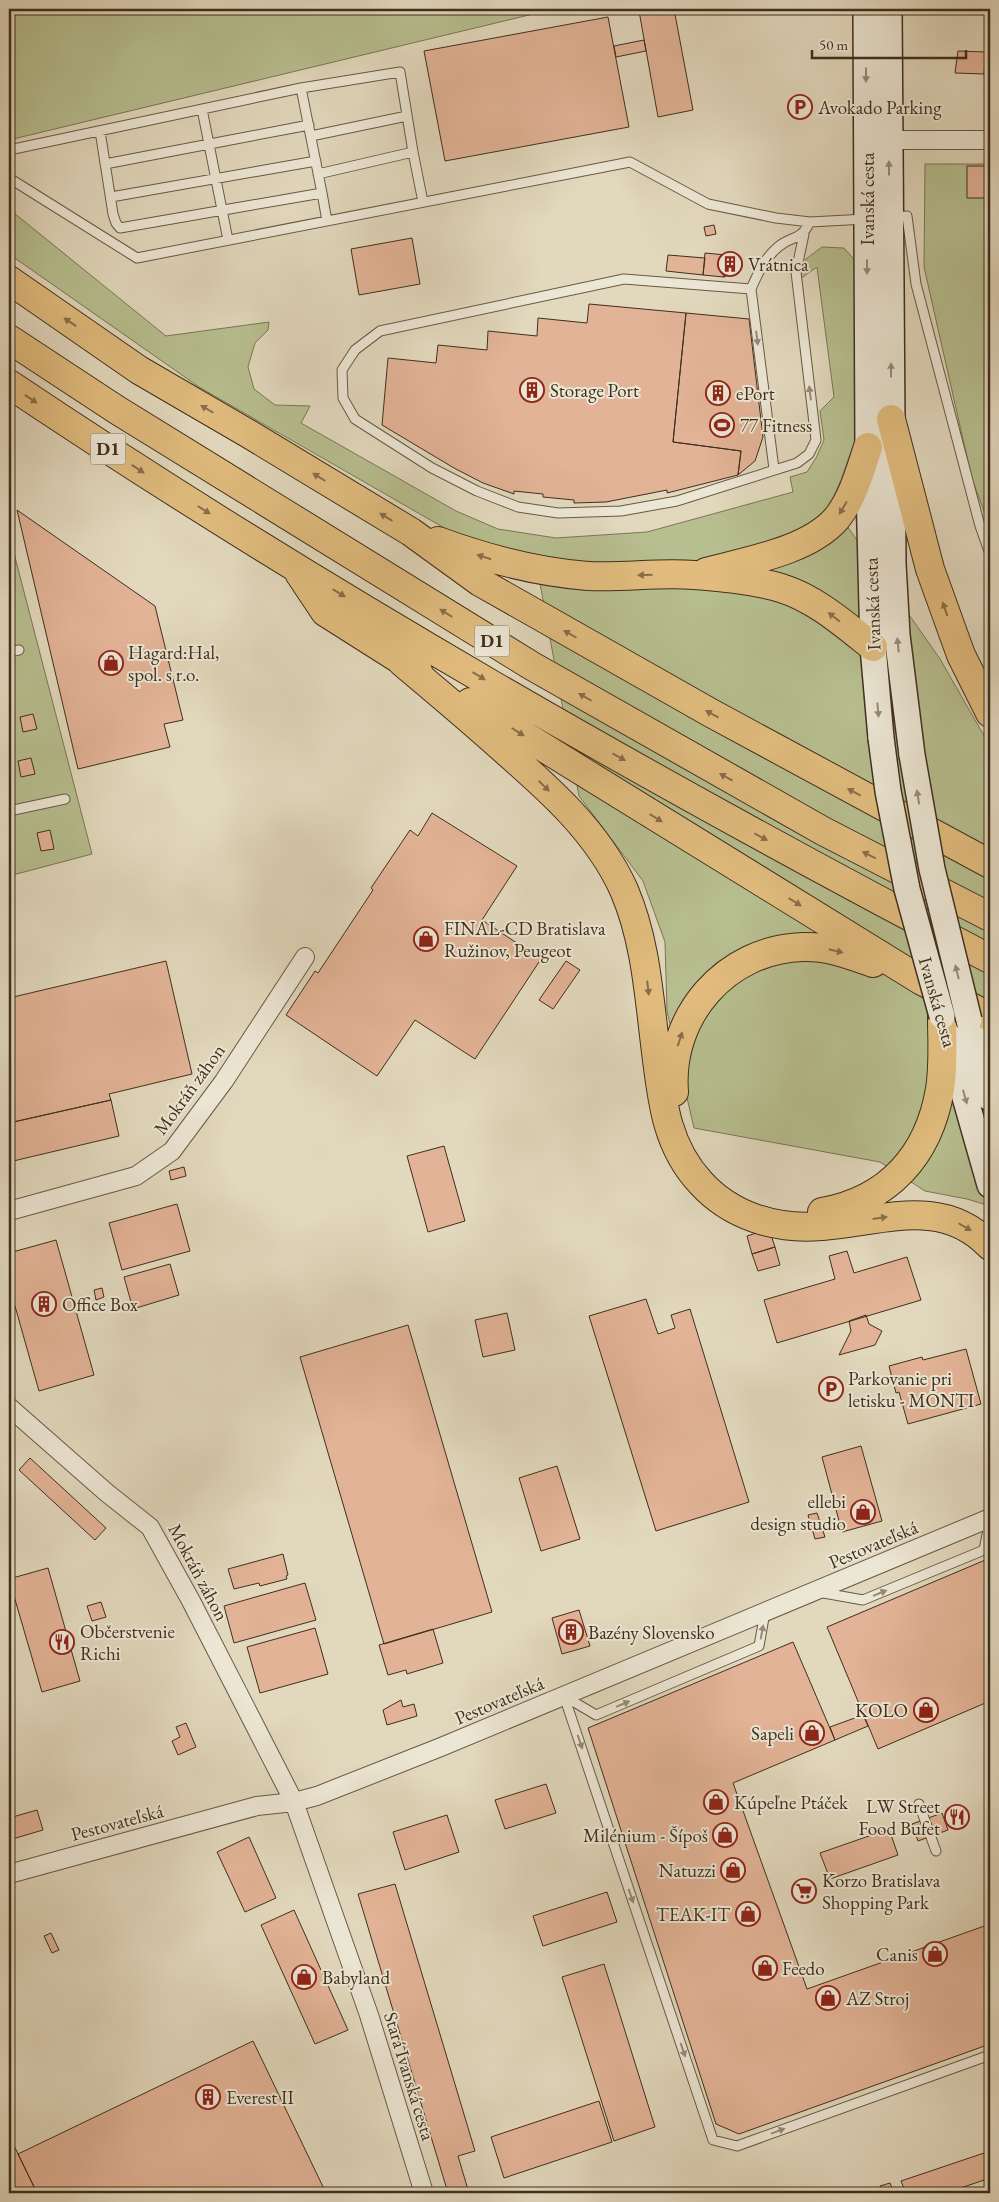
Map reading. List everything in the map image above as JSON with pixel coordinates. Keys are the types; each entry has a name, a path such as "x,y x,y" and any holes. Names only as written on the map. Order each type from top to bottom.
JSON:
{"highway":[{"path":"9,280 139,370 412,532 480,582 719,718 990,864"},
{"name":"D1","path":"9,339 117,410 532,666 823,831 990,917"},
{"name":"D1","path":"9,384 297,568 554,721 720,815 990,959"},
{"path":"891,418 930,569 961,655 990,713"},
{"path":"694,575 796,546 818,534 837,518 850,496 868,447"},
{"path":"412,532 485,558 542,570 590,576 694,575 781,588 826,610 873,647"},
{"path":"297,568 324,612 402,662 485,711 922,981 990,1017"},
{"path":"402,662 476,724 547,788 586,830 612,867 624,890 640,940 680,1154 701,1183 725,1203 756,1219 780,1225 808,1227 910,1215 935,1216 962,1225 990,1246"},
{"path":"922,981 840,951 822,948 804,947 773,951 737,966 707,991 689,1017 683,1030 674,1073 674,1123 705,1166 728,1187 742,1196 759,1204 788,1212 821,1212 849,1206 878,1192 905,1169 930,1128 940,1089 942,1016"}],"street":[{"name":"Ivanská cesta","path":"866,9 891,418 893,564 903,693 922,817 942,915 990,1098"},
{"name":"Ivanská cesta","path":"889,9 889,140 878,218 868,447 873,647 888,791 907,889 989,1180"},
{"path":"889,140 990,140"},
{"path":"873,647 891,669 903,693"},
{"name":"Mokráň záhon","path":"9,1211 136,1176 172,1151 224,1081 305,957"},
{"name":"Mokráň záhon","path":"9,1406 103,1489 150,1527 191,1601 294,1802"},
{"name":"Pestovateľská","path":"9,1874 256,1806 294,1802 317,1796 441,1747 990,1519"},
{"name":"Stará Ivanská cesta","path":"294,1802 368,2015 424,2193"}],"lane":[{"path":"9,150 301,88 400,72 413,152 424,202"},
{"path":"301,88 327,221"},
{"path":"202,110 228,240"},
{"path":"311,136 407,116"},
{"path":"105,164 309,125"},
{"path":"100,131 110,197 116,223 120,228 322,193"},
{"path":"318,174 413,152"},
{"path":"110,197 316,161"},
{"path":"9,178 137,258 630,162 708,204 776,218 810,222 907,216 916,284 980,526 990,554"},
{"path":"751,289 624,279 380,331 355,350 342,370 343,398 355,419 432,468 477,491 526,508 558,513 621,511 677,501 797,463 809,454 816,440 796,272 804,234 810,222"},
{"path":"774,469 751,289 761,264 779,246 804,234"},
{"path":"9,652 19,650"},
{"path":"9,811 65,799"},
{"path":"816,1591 862,1600 984,1550 990,1519"},
{"path":"564,1696 596,1715 759,1646 765,1612"},
{"path":"564,1696 713,2140 737,2146 990,2055"},
{"path":"919,1804 936,1851"}],"green space":[{"path":"9,9 554,9 9,140"},
{"path":"925,164 990,164 990,527 972,479 924,267"},
{"path":"9,209 166,336 269,322 268,330 255,343 248,367 254,389 275,405 310,406 301,423 456,511 498,529 556,538 647,532 793,492 790,477 807,472 816,458 824,440 820,411 834,397 817,267 800,279 806,259 822,247 844,248 858,264 855,440 831,503 940,659 990,746 990,1206 967,1199 925,1191 880,1162 694,1128 667,1011 665,942 643,881 579,796 536,562 453,533 199,387 9,254"},
{"path":"9,534 92,854 9,876"}],"building":[{"path":"674,9 693,110 658,117 639,11"},
{"path":"608,17 629,127 445,161 424,51"},
{"path":"644,40 646,51 616,57 614,46"},
{"path":"958,51 986,52 984,74 955,73"},
{"path":"967,166 990,166 990,198 967,198"},
{"path":"714,225 716,234 706,236 704,227"},
{"path":"412,238 420,284 359,295 351,249"},
{"path":"705,253 726,255 724,277 703,275"},
{"path":"668,255 705,258 703,275 666,271"},
{"name":"Vrátnica","path":"726,255 736,256 734,272 724,277"},
{"name":"Storage Port","path":"589,304 686,313 673,442 741,451 738,475 667,493 667,490 606,502 574,503 574,500 543,497 543,494 514,491 514,494 483,483 382,425 388,358 436,363 438,345 487,350 488,331 537,336 538,318 587,323"},
{"name":"ePort","path":"686,313 749,319 763,437 755,461 738,475 741,451 673,442"},
{"name":"Hagard:Hal, spol. s r.o.","path":"17,510 155,606 183,720 164,724 170,747 78,769"},
{"path":"33,714 37,729 23,732 20,717"},
{"path":"31,758 35,774 21,777 18,761"},
{"name":"FINAL-CD Bratislava Ružinov, Peugeot","path":"432,813 517,866 482,920 541,959 475,1059 415,1020 377,1076 286,1015 315,971 318,973 410,830 418,836"},
{"path":"50,830 54,849 41,851 37,833"},
{"path":"166,961 192,1074 109,1094 111,1100 9,1123 9,998"},
{"path":"566,961 580,970 553,1009 539,1000"},
{"path":"111,1100 119,1136 9,1162 9,1123"},
{"path":"444,1146 465,1221 428,1232 407,1156"},
{"path":"184,1167 186,1176 171,1180 169,1171"},
{"path":"177,1204 190,1251 122,1270 109,1223"},
{"path":"769,1229 775,1247 752,1254 747,1236"},
{"name":"Office Box","path":"56,1240 94,1375 39,1391 9,1285 9,1253"},
{"path":"775,1247 780,1265 758,1271 752,1254"},
{"path":"847,1251 854,1273 907,1257 921,1300 777,1343 764,1300 835,1279 829,1256"},
{"path":"170,1264 179,1295 133,1309 124,1277"},
{"path":"102,1288 104,1297 96,1300 94,1290"},
{"path":"646,1299 658,1334 675,1328 671,1315 690,1309 749,1502 656,1531 589,1316"},
{"path":"507,1313 515,1350 483,1357 475,1320"},
{"path":"866,1315 869,1324 882,1331 875,1345 839,1355 851,1331 849,1321"},
{"path":"408,1325 492,1612 384,1644 300,1357"},
{"path":"966,1349 981,1404 908,1424 899,1392 896,1393 889,1366 922,1357 923,1360"},
{"path":"861,1446 882,1521 842,1532 822,1457"},
{"path":"30,1458 106,1528 95,1540 19,1470"},
{"path":"557,1466 580,1539 541,1551 519,1478"},
{"path":"817,1513 825,1537 815,1539 808,1515"},
{"path":"283,1554 288,1575 286,1576 287,1579 260,1586 259,1583 234,1589 228,1569"},
{"path":"990,1558 990,1701 878,1749 827,1627"},
{"path":"48,1568 80,1681 42,1692 9,1579"},
{"path":"305,1583 316,1620 234,1643 224,1606"},
{"path":"101,1602 106,1617 92,1621 87,1606"},
{"name":"Bazény Slovensko","path":"579,1610 590,1646 562,1654 552,1618"},
{"path":"315,1628 328,1674 260,1693 247,1647"},
{"path":"433,1629 443,1663 407,1674 406,1670 388,1675 379,1645"},
{"path":"793,1642 835,1740 733,1783 807,1989 990,1924 990,2044 739,2134 716,2124 588,1728"},
{"path":"401,1700 403,1707 414,1704 417,1716 387,1725 383,1710"},
{"path":"863,1715 868,1726 835,1740 830,1727"},
{"path":"186,1723 196,1747 178,1755 172,1741 180,1737 176,1727"},
{"path":"546,1784 556,1813 505,1829 495,1800"},
{"path":"37,1810 43,1830 9,1840 9,1818"},
{"path":"942,1813 948,1830 918,1841 912,1824"},
{"path":"447,1815 459,1852 405,1870 393,1832"},
{"path":"889,1829 898,1855 830,1879 820,1853"},
{"path":"249,1837 276,1898 245,1912 217,1852"},
{"path":"395,1884 475,2151 458,2156 469,2193 448,2193 358,1894"},
{"path":"607,1892 617,1922 543,1946 533,1916"},
{"name":"Babyland","path":"294,1910 348,2030 315,2044 261,1925"},
{"path":"51,1933 59,1950 52,1953 44,1936"},
{"path":"604,1964 655,2127 614,2141 562,1977"},
{"name":"Everest II","path":"253,2041 326,2193 37,2193 18,2154"},
{"path":"599,2101 612,2142 504,2178 491,2137"},
{"path":"9,2135 18,2154 37,2193 9,2193"},
{"path":"990,2151 990,2178 946,2193 906,2193 901,2181"},
{"path":"890,2183 894,2193 883,2193 880,2186"}],"place":[{"name":"Avokado Parking","path":"800,107"},
{"name":"Vrátnica","path":"730,264"},
{"name":"Storage Port","path":"532,390"},
{"name":"ePort","path":"718,393"},
{"name":"77 Fitness","path":"722,425"},
{"name":"Hagard:Hal, spol. s r.o.","path":"111,663"},
{"name":"FINAL-CD Bratislava Ružinov, Peugeot","path":"426,939"},
{"name":"Office Box","path":"44,1304"},
{"name":"Parkovanie pri letisku - MONTI","path":"831,1389"},
{"name":"ellebi design studio","path":"863,1512"},
{"name":"Bazény Slovensko","path":"571,1632"},
{"name":"Občerstvenie Richi","path":"62,1642"},
{"name":"KOLO","path":"926,1710"},
{"name":"Sapeli","path":"812,1733"},
{"name":"Kúpeľne Ptáček","path":"716,1802"},
{"name":"LW Street Food Bufet","path":"957,1817"},
{"name":"Milénium - Šípoš","path":"725,1835"},
{"name":"Natuzzi","path":"733,1870"},
{"name":"Korzo Bratislava Shopping Park","path":"804,1891"},
{"name":"TEAK-IT","path":"748,1914"},
{"name":"Canis","path":"935,1954"},
{"name":"Feedo","path":"765,1968"},
{"name":"Babyland","path":"304,1977"},
{"name":"AZ Stroj","path":"828,1998"},
{"name":"Everest II","path":"208,2097"}]}
